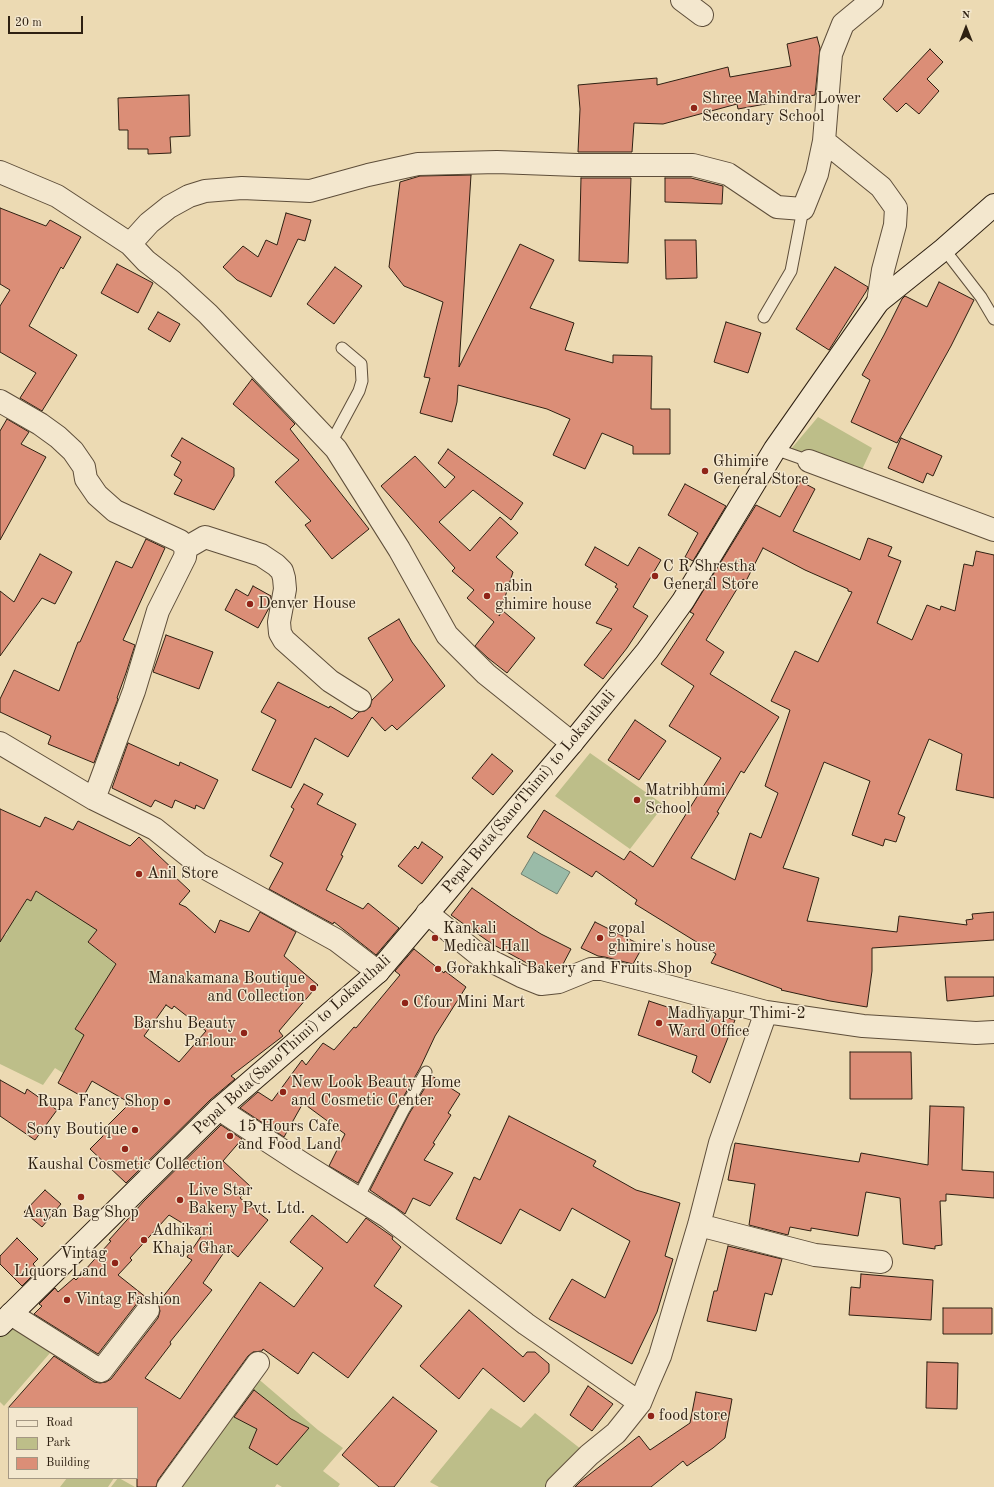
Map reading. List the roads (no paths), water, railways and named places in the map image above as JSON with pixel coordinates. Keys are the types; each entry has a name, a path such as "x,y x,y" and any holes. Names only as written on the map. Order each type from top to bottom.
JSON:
{"street":[{"path":"682,0 702,15"},
{"path":"130,244 149,223 169,207 189,196 204,191 242,188 310,191 368,175 418,164 497,162 577,165 693,165 728,174 777,207 803,209 817,174 824,141 831,54 843,24 872,0"},
{"path":"824,141 881,187 896,208 895,226 883,270 878,302"},
{"path":"0,172 57,196 130,244 146,261 174,282 208,314 336,449 399,549 447,635 486,674 572,743"},
{"name":"Pepal Bota(SanoThimi) to Lokanthali","path":"5,1320 219,1109 378,972 572,743 647,651 683,601 776,449 878,302 944,249 994,205"},
{"path":"0,401 58,437 72,451 84,467 86,479 97,496 115,511 180,541 186,548 185,556 158,611 134,691 94,799"},
{"path":"809,461 994,530"},
{"path":"186,548 205,537 262,555 276,565 282,571 284,578 285,588 279,622 280,633 284,640 330,681 360,700"},
{"path":"0,743 94,799 155,829 200,865 336,940 378,972"},
{"path":"427,913 479,955 521,976 541,984 559,982 591,969 602,969 766,1012 863,1026 976,1033 994,1032"},
{"path":"557,1487 589,1455 616,1433 640,1403 660,1356 699,1225 720,1144 766,1012"},
{"path":"219,1109 388,1217 526,1324 640,1403"},
{"path":"699,1225 815,1255 881,1262"},
{"path":"5,1320 101,1371 148,1310"},
{"path":"168,1487 258,1363"}],"lane":[{"path":"764,317 791,271 803,209"},
{"path":"944,249 981,297 994,319"},
{"path":"331,443 360,391 362,381 361,364 342,348"},
{"path":"776,449 809,461"},
{"path":"358,1198 426,1072"}],"place":[{"name":"Shree Mahindra Lower Secondary School","path":"694,108"},
{"name":"Ghimire General Store","path":"705,471"},
{"name":"C R Shrestha General Store","path":"655,576"},
{"name":"nabin ghimire house","path":"487,596"},
{"name":"Denver House","path":"250,604"},
{"name":"Matribhumi School","path":"637,800"},
{"name":"Anil Store","path":"139,874"},
{"name":"Kankali Medical Hall","path":"435,938"},
{"name":"gopal ghimire's house","path":"600,938"},
{"name":"Gorakhkali Bakery and Fruits Shop","path":"438,969"},
{"name":"Manakamana Boutique and Collection","path":"313,988"},
{"name":"Cfour Mini Mart","path":"405,1003"},
{"name":"Madhyapur Thimi-2 Ward Office","path":"659,1023"},
{"name":"Barshu Beauty Parlour","path":"244,1033"},
{"name":"New Look Beauty Home and Cosmetic Center","path":"283,1092"},
{"name":"Rupa Fancy Shop","path":"167,1102"},
{"name":"Sony Boutique","path":"135,1130"},
{"name":"15 Hours Cafe and Food Land","path":"230,1136"},
{"name":"Kaushal Cosmetic Collection","path":"125,1149"},
{"name":"Aayan Bag Shop","path":"81,1197"},
{"name":"Live Star Bakery Pvt. Ltd.","path":"180,1200"},
{"name":"Adhikari Khaja Ghar","path":"144,1240"},
{"name":"Vintag Liquors Land","path":"115,1263"},
{"name":"Vintag Fashion","path":"67,1300"},
{"name":"food store","path":"651,1416"}]}
